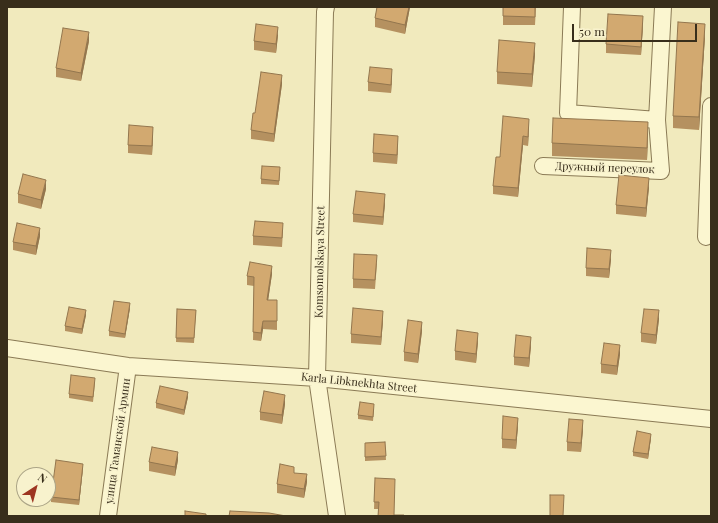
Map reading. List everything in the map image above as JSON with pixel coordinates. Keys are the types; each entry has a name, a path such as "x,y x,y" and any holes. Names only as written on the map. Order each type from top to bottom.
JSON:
{"street":[{"name":"Komsomolskaya Street","path":"326,7 317,378 337,516"},
{"path":"572,7 568,112 657,120 663,7"},
{"path":"706,237 711,106"},
{"name":"Дружный переулок","path":"543,166 661,171 657,120"},
{"name":"Karla Libknekhta Street","path":"7,348 128,366 317,378 711,419"},
{"name":"улица Таманской Армии","path":"108,516 128,366"}],"building":[{"path":"377,7 409,7 405,25 375,18"},
{"path":"503,7 535,7 535,17 503,16"},
{"path":"608,14 643,16 641,47 606,44"},
{"path":"678,22 705,24 699,117 673,116"},
{"path":"256,24 278,27 276,44 254,41"},
{"path":"63,28 89,32 81,73 56,68"},
{"path":"499,40 535,43 532,74 497,72"},
{"path":"370,67 392,69 391,85 368,82"},
{"path":"261,72 282,75 274,134 251,130"},
{"path":"503,116 529,119 528,137 523,136 518,188 493,186 496,157 500,157"},
{"path":"553,118 648,122 647,148 552,143"},
{"path":"129,125 153,127 152,146 128,145"},
{"path":"374,134 398,136 397,155 373,153"},
{"path":"262,166 280,167 279,181 261,179"},
{"path":"23,174 46,180 41,200 18,194"},
{"path":"619,175 649,178 646,208 616,205"},
{"path":"356,191 385,194 383,217 353,214"},
{"path":"255,221 283,223 282,238 253,236"},
{"path":"17,223 40,228 36,246 13,242"},
{"path":"587,248 611,250 609,269 586,268"},
{"path":"354,254 377,255 375,280 353,279"},
{"path":"250,262 272,266 267,300 277,300 277,321 263,321 261,333 253,332 254,277 247,276"},
{"path":"114,301 130,303 125,334 109,331"},
{"path":"69,307 86,310 82,329 65,326"},
{"path":"353,308 383,311 381,337 351,334"},
{"path":"177,309 196,310 194,338 176,338"},
{"path":"644,309 659,310 656,335 641,333"},
{"path":"408,320 422,322 418,354 404,352"},
{"path":"457,330 478,333 476,354 455,351"},
{"path":"516,335 531,337 529,358 514,357"},
{"path":"604,343 620,345 617,366 601,364"},
{"path":"71,375 95,378 93,397 69,394"},
{"path":"160,386 188,392 184,410 156,403"},
{"path":"264,391 285,395 282,415 260,412"},
{"path":"360,402 374,404 373,417 358,415"},
{"path":"503,416 518,418 516,440 502,439"},
{"path":"569,419 583,420 581,443 567,442"},
{"path":"637,431 651,434 648,454 633,452"},
{"path":"385,442 386,456 365,457 365,443"},
{"path":"152,447 178,452 175,467 149,462"},
{"path":"56,460 83,464 79,500 56,498"},
{"path":"280,464 294,467 294,473 307,474 304,489 277,484"},
{"path":"375,478 395,479 394,515 404,516 378,516 379,502 374,502"},
{"path":"550,495 564,495 563,516 550,516"},
{"path":"185,511 206,514 206,516 185,516"},
{"path":"230,511 269,513 286,516 229,516"}]}
